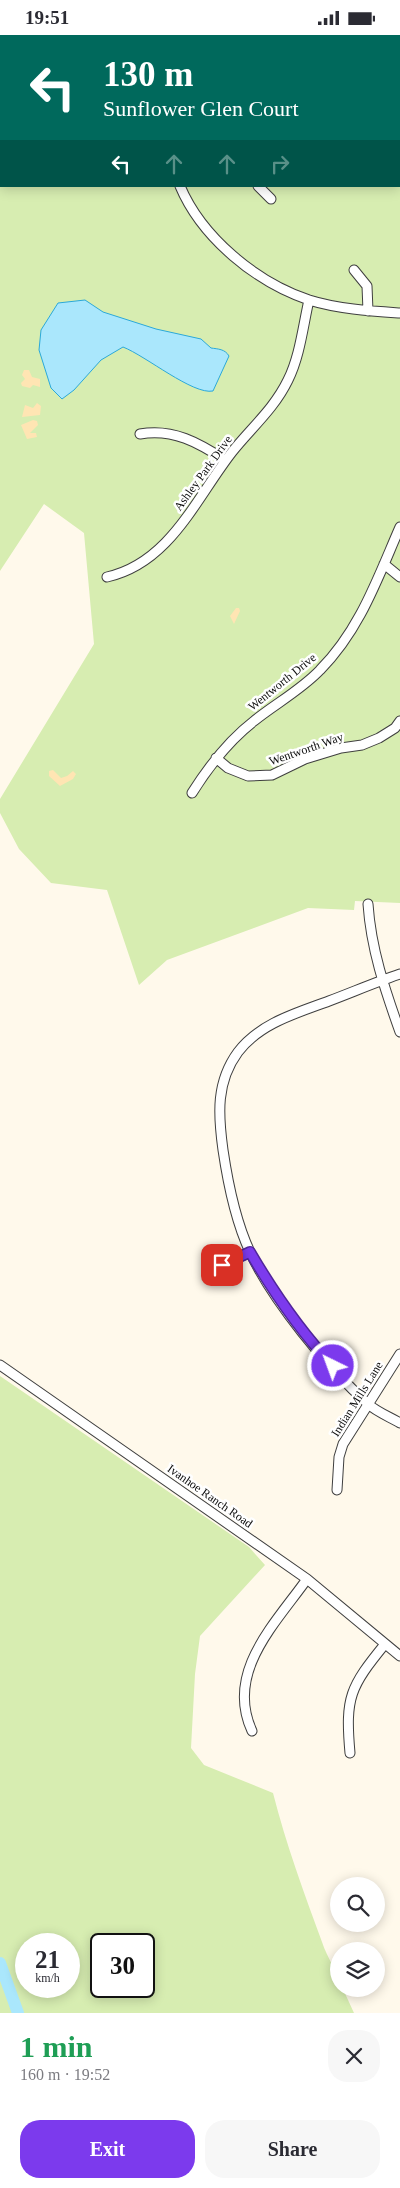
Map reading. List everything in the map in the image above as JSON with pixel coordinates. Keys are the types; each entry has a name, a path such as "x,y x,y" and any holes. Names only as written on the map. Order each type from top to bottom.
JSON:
{"street":[{"path":"181,187 204,226 227,249 256,273 280,287 310,300 368,311 400,313"},
{"path":"259,187 271,199"},
{"path":"354,270 367,286 368,311"},
{"name":"Ashley Park Drive","path":"107,577 122,573 157,551 174,535 225,460 257,426 279,397 295,360 310,300"},
{"path":"140,434 179,436 196,441 225,460"},
{"name":"Wentworth Drive","path":"192,793 216,759 249,725 293,692 328,662 355,626 400,527"},
{"path":"384,564 400,577"},
{"name":"Wentworth Way","path":"216,759 228,768 248,776 272,775 323,753 362,745 398,727"},
{"path":"368,904 370,933 382,981 400,1032"},
{"path":"400,974 269,1025 245,1044 228,1069 220,1095 219,1120 226,1169 235,1210 250,1252 273,1292 294,1321 369,1405 400,1423"},
{"path":"208,1272 250,1252"},
{"name":"Indian Mills Lane","path":"337,1490 339,1457 343,1444 400,1354"},
{"name":"Ivanhoe Ranch Road","path":"0,1365 307,1579 333,1598 400,1656"},
{"path":"252,1731 247,1720 243,1691 248,1667 257,1649 307,1579"},
{"path":"350,1753 348,1710 356,1683 385,1644"}],"green space":[{"path":"0,187 400,187 400,903 355,901 354,910 308,908 167,960 139,985 107,890 51,883 19,849 0,813 0,799 94,644 84,533 44,504 0,571"},
{"path":"0,1376 249,1547 265,1565 200,1636 195,1674 191,1748 204,1765 273,1793 296,1868 330,1961 330,1997 347,1997 354,2013 0,2013"}],"sand":[{"path":"24,370 29,370 32,377 40,379 40,387 33,385 30,388 22,386 21,383 25,379 22,375"},
{"path":"37,403 41,406 40,415 22,417 25,405 33,408"},
{"path":"33,420 37,421 38,425 30,433 36,433 37,437 27,439 21,425"},
{"path":"236,608 239,608 240,611 234,624 230,616"},
{"path":"53,770 61,778 73,771 76,774 73,779 60,786 49,776 49,771"}],"water":[{"path":"85,300 103,312 156,329 201,339 211,348 225,352 229,356 213,391 204,391 194,387 123,347 101,360 74,390 62,399 51,388 39,350 41,330 58,303"}],"waterway":[{"path":"0,1963 18,2013"}],"route":[{"path":"222,1265 250,1252 273,1292 294,1321 333,1366"}]}
